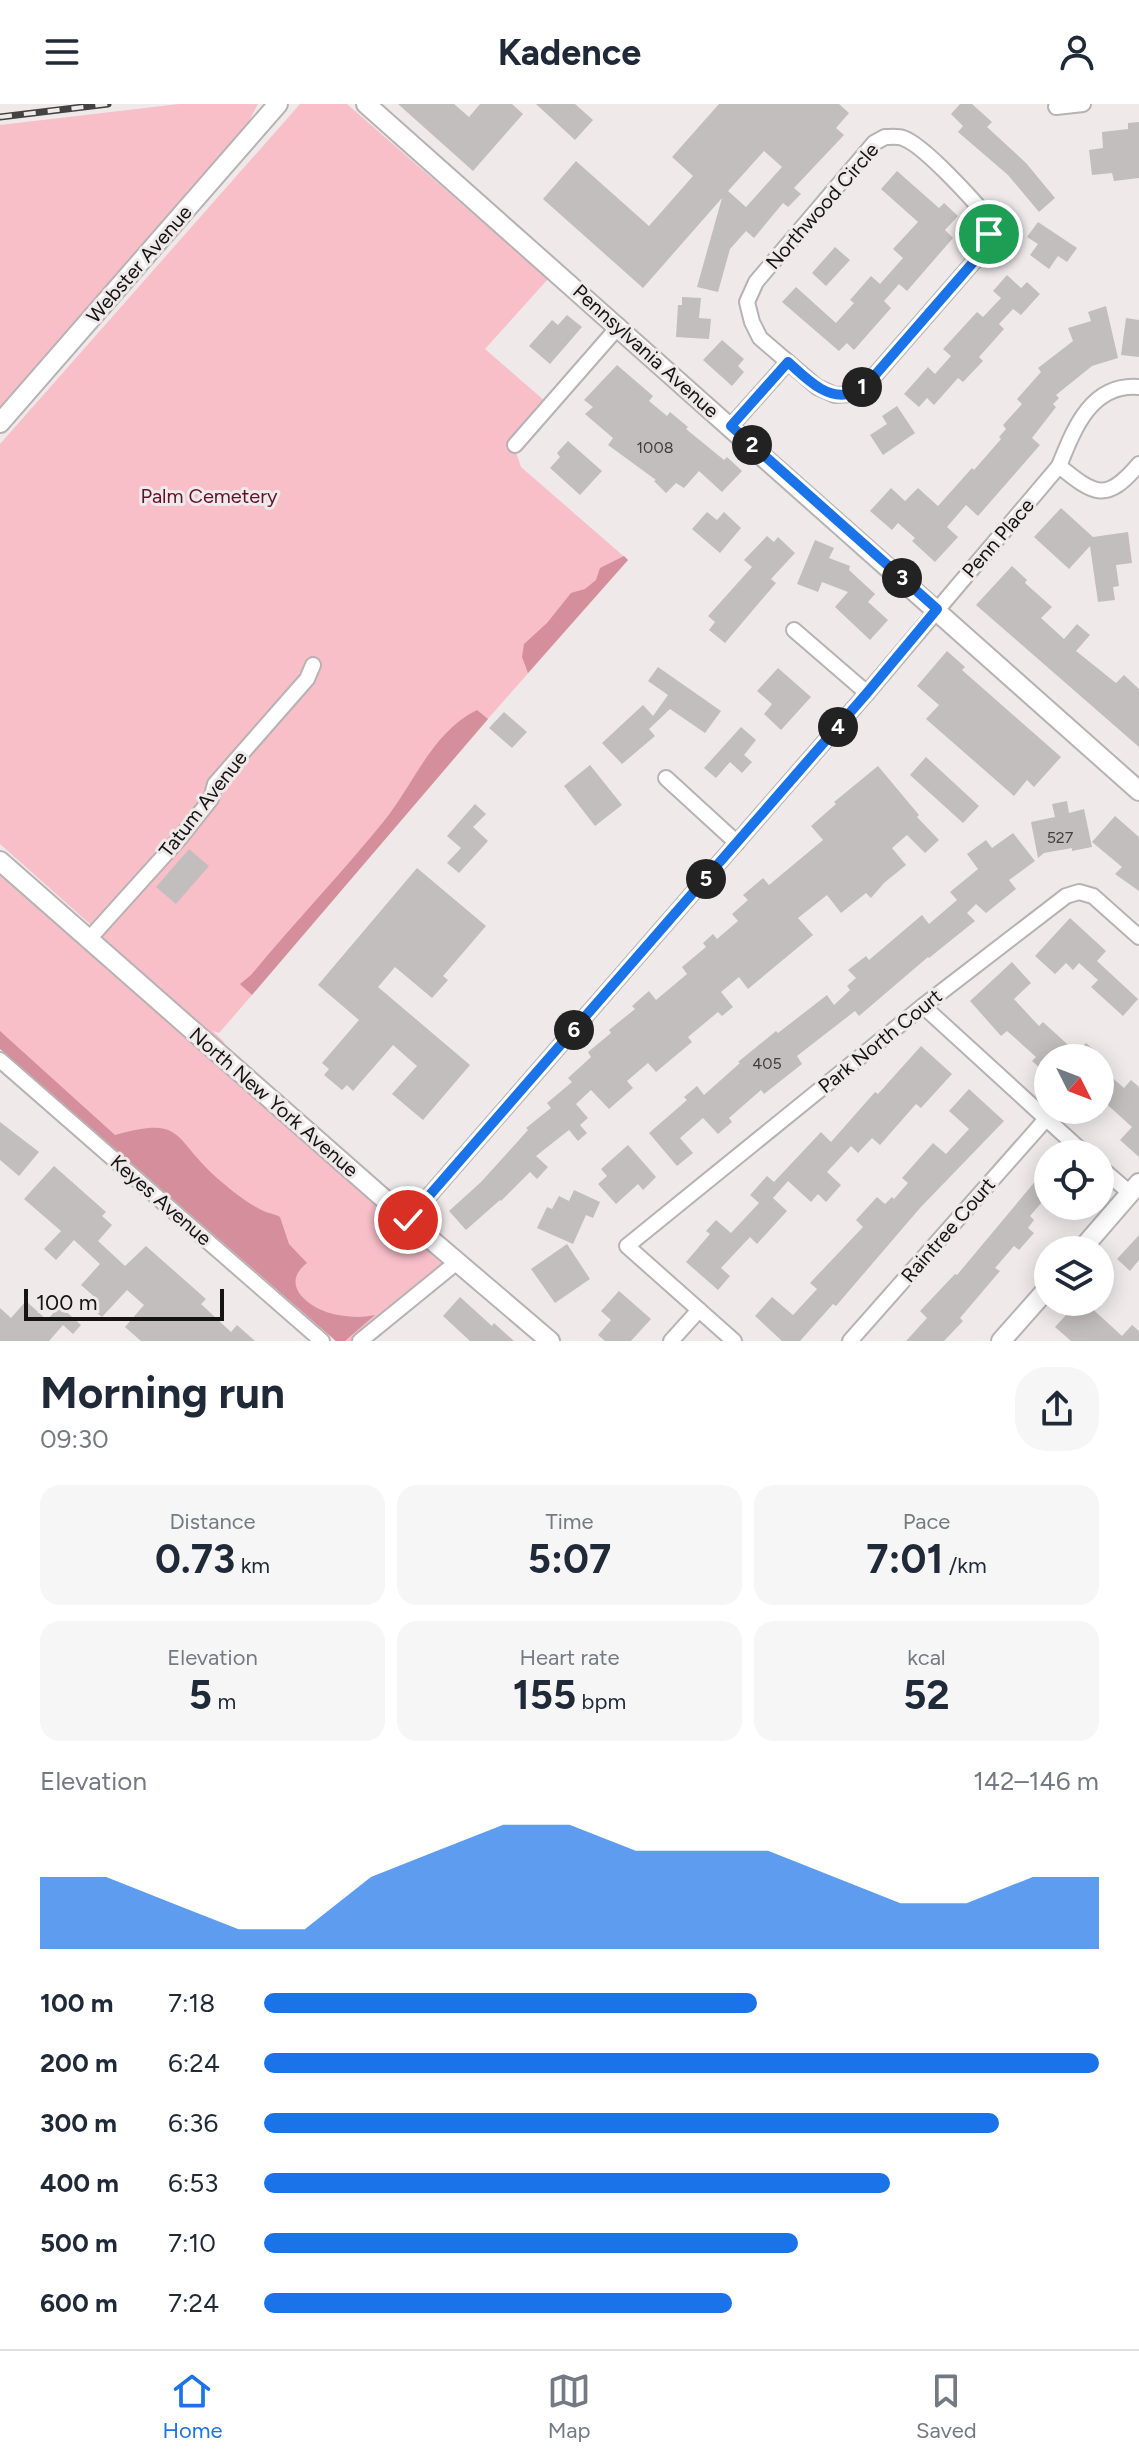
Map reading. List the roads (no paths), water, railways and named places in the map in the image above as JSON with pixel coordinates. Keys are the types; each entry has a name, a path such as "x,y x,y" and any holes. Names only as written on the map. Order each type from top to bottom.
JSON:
{"street":[{"name":"Webster Avenue","path":"0,423 278,104"},
{"name":"Pennsylvania Avenue","path":"366,104 1139,791"},
{"path":"1056,107 1083,104"},
{"name":"Northwood Circle","path":"885,137 902,137 917,146 990,220 983,251 869,382 852,394 835,395 817,387 788,362 760,338 752,322 747,302 756,282 874,143 885,137"},
{"path":"515,445 619,326"},
{"path":"731,426 788,362"},
{"name":"Penn Place","path":"408,1220 867,693 1059,466 1076,423 1095,400 1116,388 1139,387"},
{"path":"1059,466 1096,492 1109,491 1123,483 1139,464"},
{"path":"794,630 867,693"},
{"name":"Tatum Avenue","path":"89,939 180,838 211,799 215,784 307,679 313,665"},
{"path":"666,778 737,843"},
{"name":"North New York Avenue","path":"0,861 550,1341"},
{"name":"Park North Court","path":"699,1310 627,1246 923,1006 1066,896 1079,892 1093,896 1139,937"},
{"path":"923,1006 1034,1108"},
{"name":"Keyes Avenue","path":"0,1060 322,1341"},
{"name":"Raintree Court","path":"850,1341 1042,1124"},
{"path":"1052,1124 1069,1140"},
{"path":"1093,1236 1135,1188 1114,1175"},
{"path":"360,1341 457,1262"},
{"path":"1005,1340 1034,1305"},
{"path":"671,1341 699,1310 734,1341"}],"railway":[{"path":"0,117 108,104"}],"park label":[{"name":"Palm Cemetery","path":"209,496"}]}
